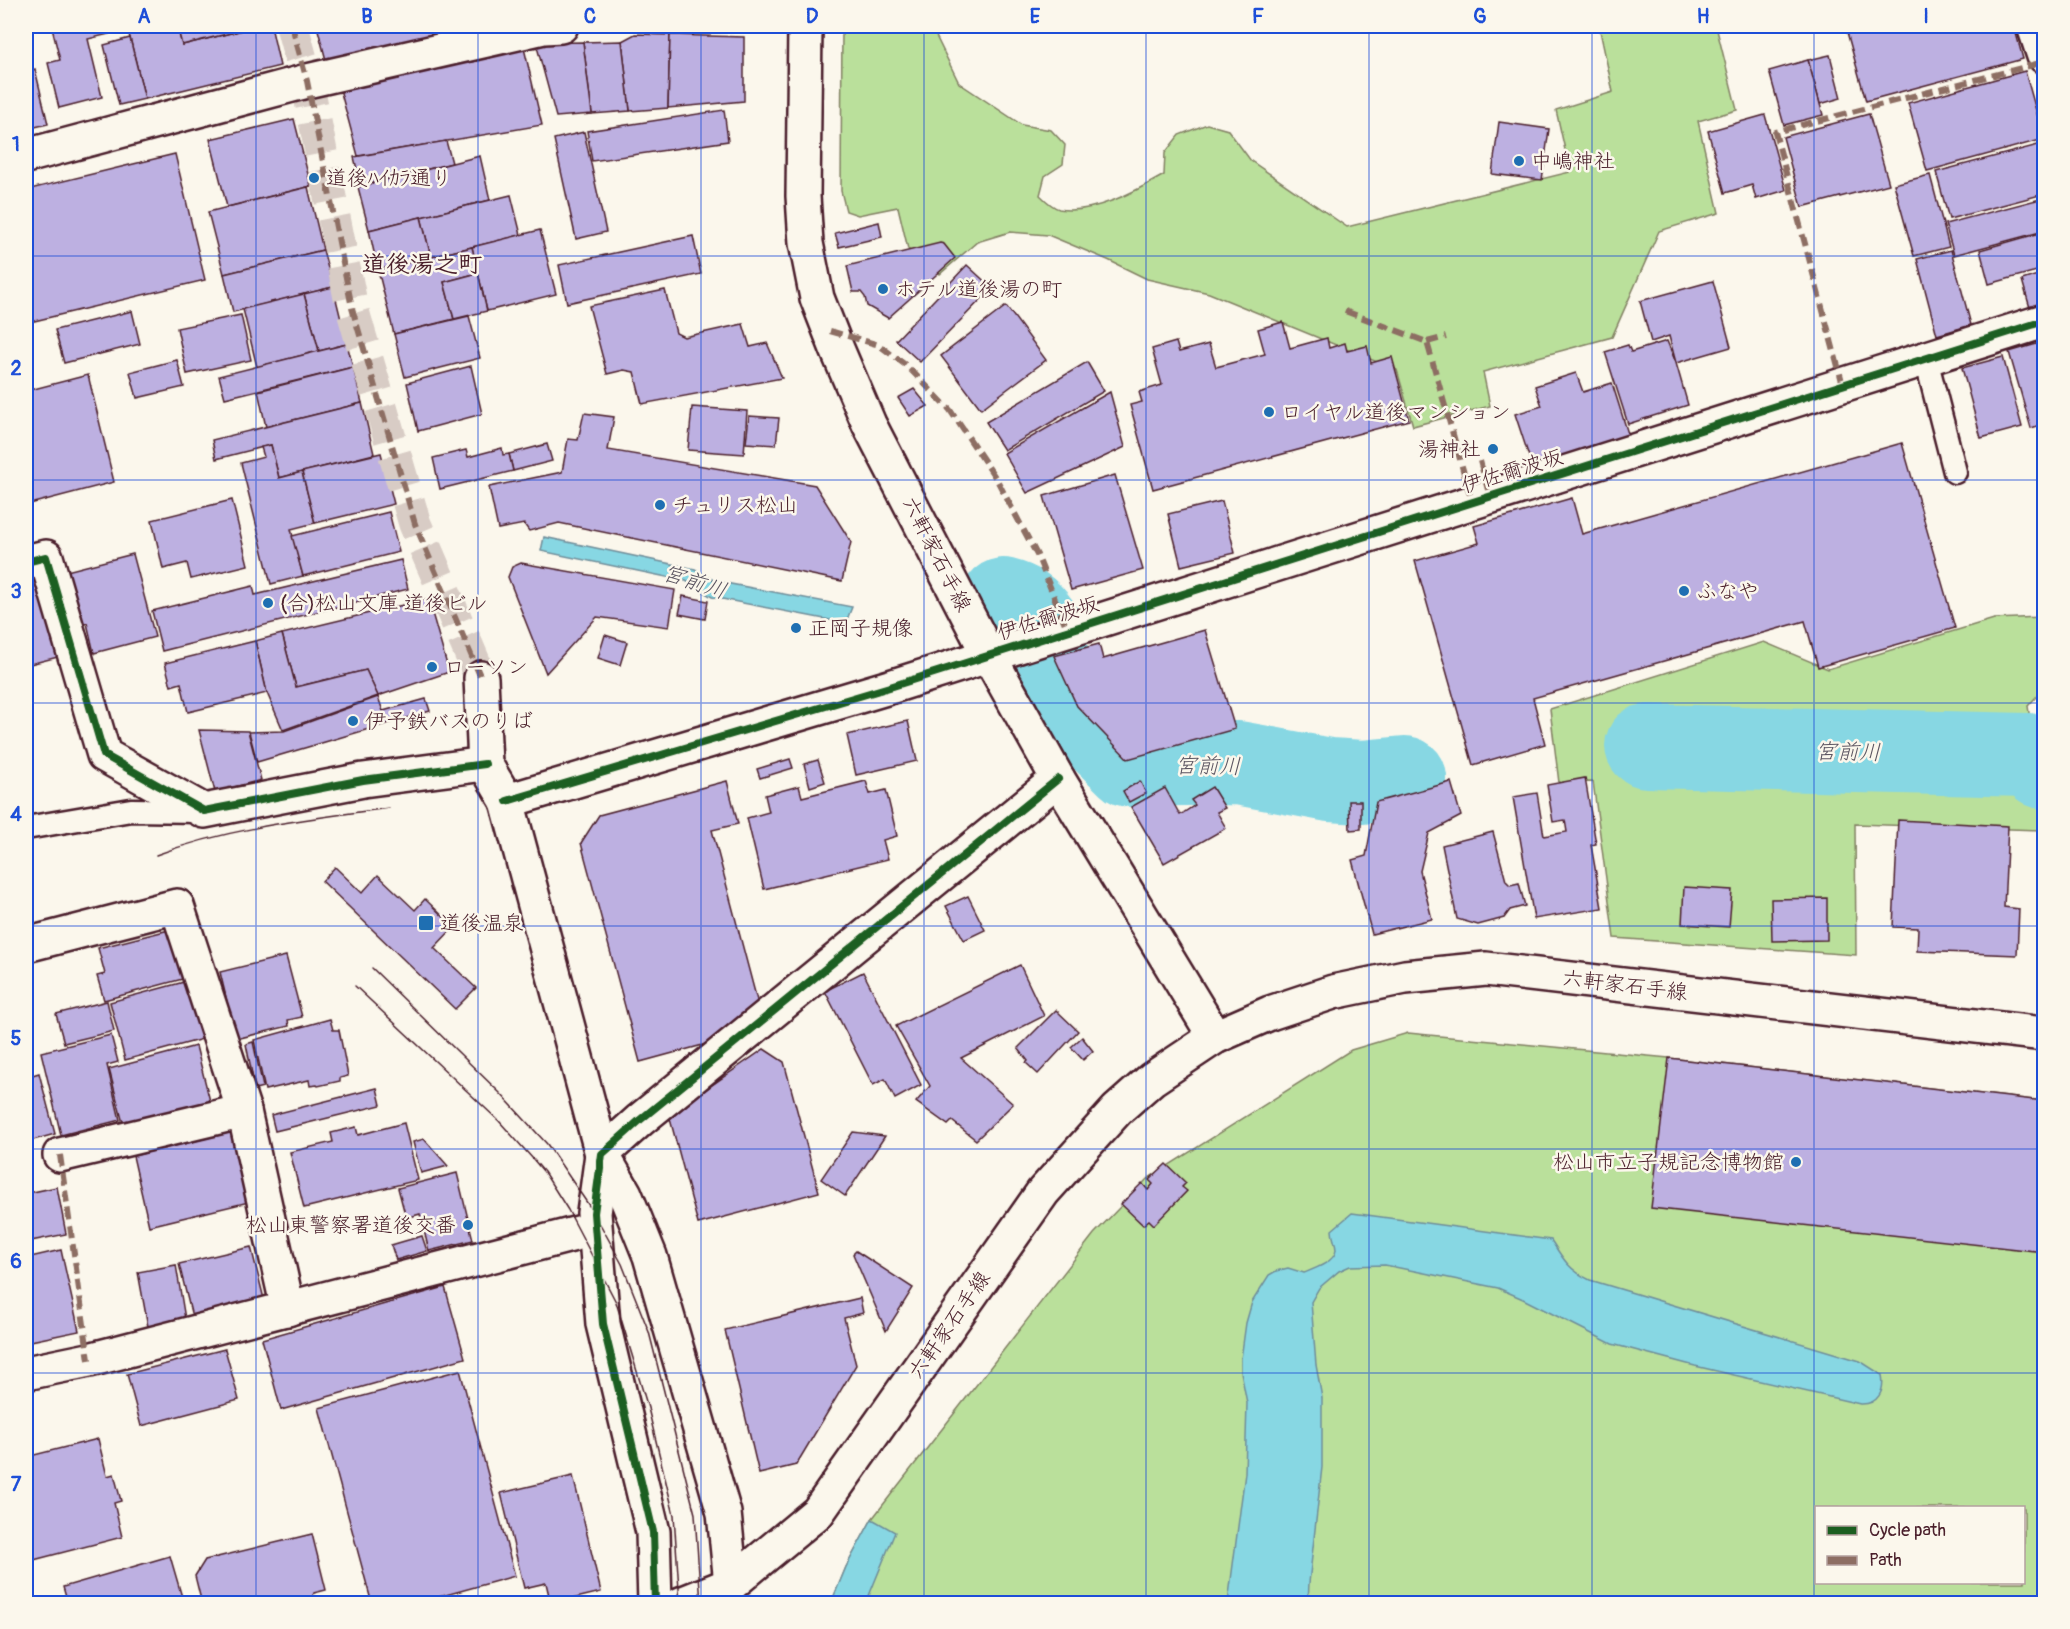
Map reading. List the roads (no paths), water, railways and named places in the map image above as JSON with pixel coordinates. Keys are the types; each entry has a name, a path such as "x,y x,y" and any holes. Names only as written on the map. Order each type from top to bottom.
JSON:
{"street":[{"path":"26,156 307,81 544,27 561,26"},
{"name":"六軒家石手線","path":"805,26 803,196 806,243 817,298 837,349 869,424 989,656 1058,779 1215,1037"},
{"path":"2034,26 2044,56"},
{"name":"伊佐爾波坂","path":"507,801 989,656 2044,321"},
{"path":"26,562 46,557 104,755 204,812 363,780 485,764"},
{"path":"481,678 485,764 507,801 602,1154 625,1194 650,1256 724,1513 732,1594"},
{"path":"655,1604 653,1532 603,1324 594,1229 602,1154 640,1120 1058,779"},
{"path":"26,945 177,906 244,1111 288,1309"},
{"name":"六軒家石手線","path":"681,1604 732,1594 818,1512 1043,1192 1116,1110 1152,1079 1215,1037 1270,1013 1333,992 1405,977 1486,969 2044,1034"},
{"path":"60,1155 244,1111"},
{"path":"26,1373 89,1360 594,1229"}],"lane":[{"path":"1926,359 1955,472"},
{"path":"26,828 131,810 204,812"}],"water":[{"name":"宮前川","path":"544,537 695,569 715,581 852,607 846,622 712,597 686,581 541,551"},
{"path":"1352,1213 1551,1240 1567,1263 1590,1280 1860,1361 1882,1375 1881,1391 1876,1399 1860,1404 1695,1366 1612,1344 1498,1288 1385,1265 1350,1266 1339,1271 1319,1288 1311,1302 1316,1365 1322,1398 1322,1467 1308,1603 1228,1603 1245,1473 1247,1403 1241,1359 1246,1323 1252,1302 1269,1275 1276,1271 1288,1268 1304,1273 1332,1258 1336,1250 1332,1230"},
{"path":"872,1519 895,1532 866,1603 831,1603 846,1567"}],"waterway":[{"name":"宮前川","path":"1003,600 1023,608 1038,624"},
{"name":"宮前川","path":"1055,672 1075,711 1130,765 1238,763 1330,780 1362,782 1405,778"},
{"name":"宮前川","path":"1647,746 2028,755 2044,767"}],"tunnel":[{"path":"292,26 307,81 352,308 415,524 481,678"}],"tram line":[{"path":"156,855 184,845 242,831 300,820 389,808"},
{"path":"372,968 500,1093 547,1144 594,1213 622,1264 649,1332 695,1514 701,1604"},
{"path":"355,986 499,1121 533,1159 568,1210 588,1248 616,1302 648,1408 674,1515 680,1604"}],"place":[{"name":"中嶋神社","path":"1519,161"},
{"name":"道後ﾊｲｶﾗ通り","path":"314,178"},
{"name":"ホテル道後湯の町","path":"883,289"},
{"name":"ロイヤル道後マンション","path":"1269,412"},
{"name":"湯神社","path":"1493,449"},
{"name":"チュリス松山","path":"660,505"},
{"name":"ふなや","path":"1684,591"},
{"name":"(合)松山文庫 道後ビル","path":"268,603"},
{"name":"正岡子規像","path":"796,628"},
{"name":"ローソン","path":"432,667"},
{"name":"伊予鉄バスのりば","path":"353,721"},
{"name":"道後温泉","path":"426,923"},
{"name":"松山市立子規記念博物館","path":"1796,1162"},
{"name":"松山東警察署道後交番","path":"468,1225"}],"district":[{"name":"道後湯之町","path":"422,264"}]}
